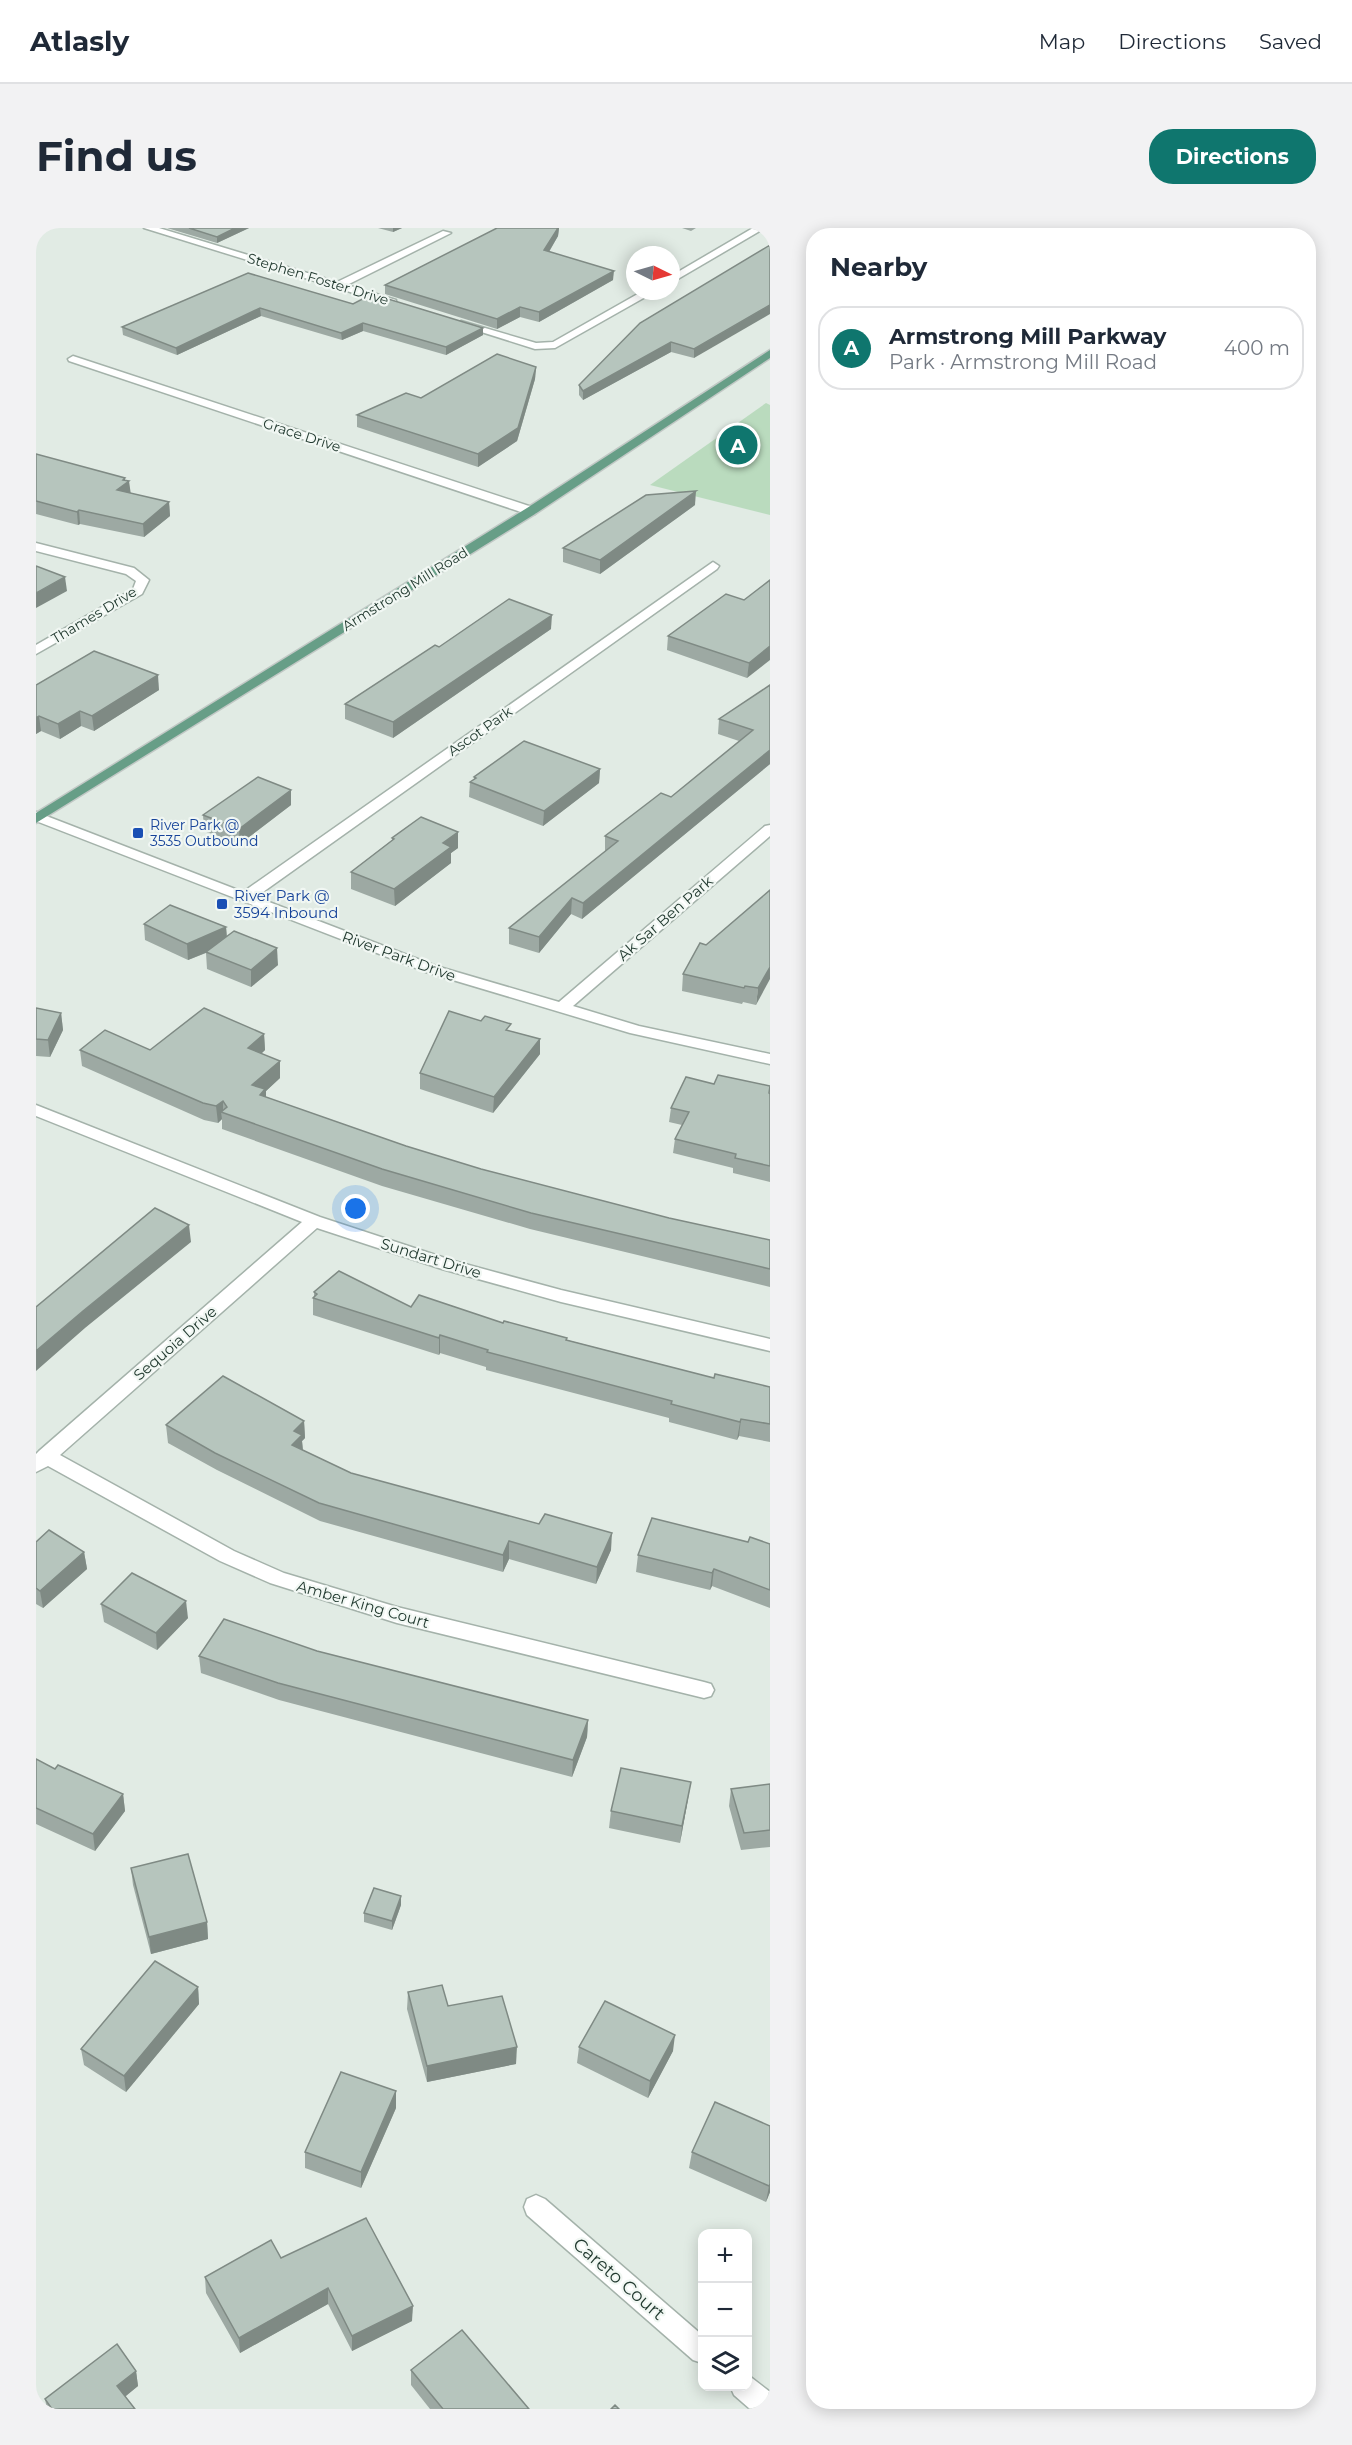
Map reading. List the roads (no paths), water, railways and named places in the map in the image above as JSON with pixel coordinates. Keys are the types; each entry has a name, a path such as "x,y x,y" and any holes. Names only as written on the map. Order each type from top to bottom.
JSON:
{"main road":[{"name":"Armstrong Mill Road","path":"37,815 531,511 770,353"}],"street":[{"path":"680,274 760,228"},
{"name":"Stephen Foster Drive","path":"154,229 405,306"},
{"path":"339,285 446,233"},
{"path":"448,320 535,346 555,345 635,300"},
{"name":"Grace Drive","path":"73,359 531,511"},
{"name":"Thames Drive","path":"36,547 130,571 139,575 143,580 138,591 36,650"},
{"name":"Ascot Park","path":"246,897 713,566"},
{"name":"River Park Drive","path":"37,815 420,965 636,1030 770,1059"},
{"name":"Ak Sar Ben Park","path":"561,1008 770,829"},
{"name":"Sundart Drive","path":"36,1110 314,1221 448,1265 561,1296 770,1345"},
{"name":"Sequoia Drive","path":"41,1461 314,1221"},
{"name":"Amber King Court","path":"41,1461 227,1556 277,1578 396,1615 704,1690"},
{"name":"Careto Court","path":"536,2207 698,2348"},
{"path":"749,2391 770,2409"}],"place":[{"name":"Armstrong Mill Parkway","path":"738,445"},
{"name":"River Park @ 3535 Outbound","path":"138,833"},
{"name":"River Park @ 3594 Inbound","path":"222,904"}]}
